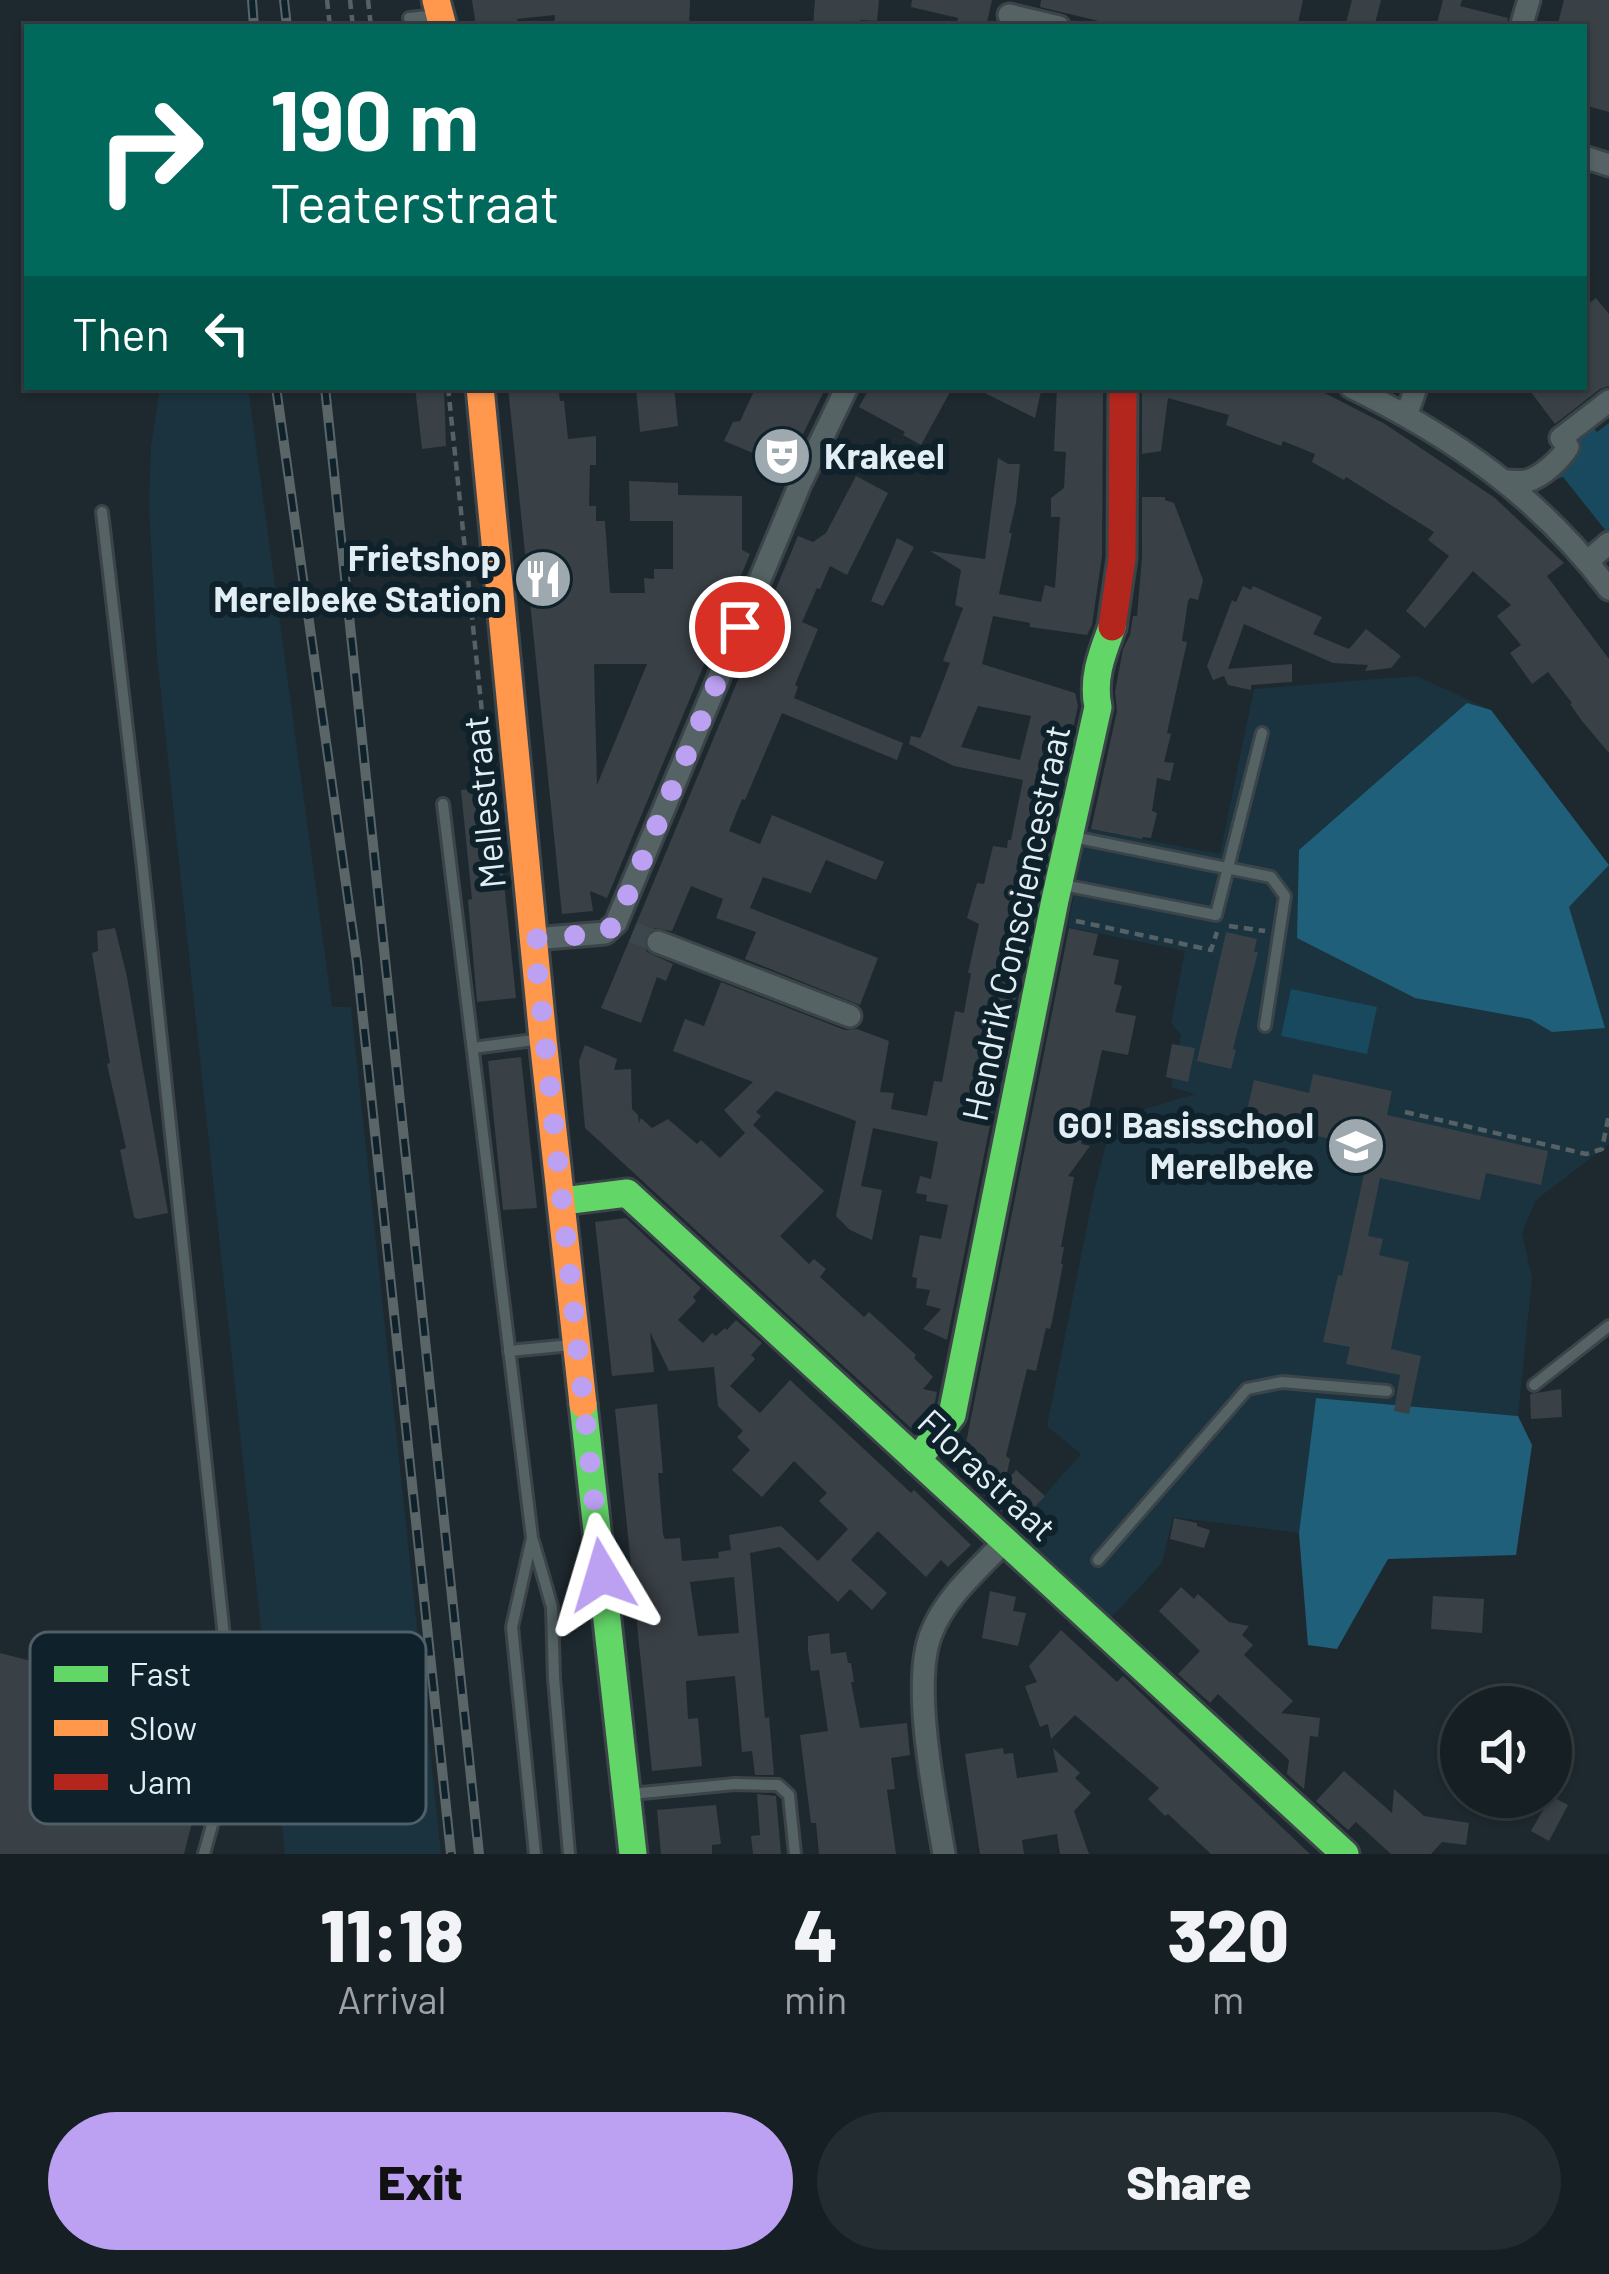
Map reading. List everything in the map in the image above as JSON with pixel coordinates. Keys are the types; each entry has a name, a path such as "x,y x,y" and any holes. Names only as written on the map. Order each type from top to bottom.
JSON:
{"street":[{"path":"1009,14 1047,24"},
{"name":"Mellestraat","path":"480,390 543,1039 633,1854"},
{"path":"534,939 624,927 800,484 846,390"},
{"name":"Hendrik Consciencestraat","path":"917,1460 952,1415 1098,707 1094,688 1120,577 1123,390"},
{"path":"1358,390 1450,441 1505,481 1552,522 1607,583"},
{"path":"1407,415 1416,390"},
{"path":"1505,481 1529,481 1540,474 1567,453 1561,438 1609,401"},
{"path":"1588,561 1609,543"},
{"path":"658,942 850,1016"},
{"name":"Florastraat","path":"563,1201 627,1193 1345,1854"},
{"path":"944,1854 923,1705 923,1667 930,1635 946,1606 1005,1540"}],"lane":[{"path":"409,18 440,14"},
{"path":"102,512 224,1632"},
{"path":"1060,885 1216,915 1262,733"},
{"path":"443,804 532,1538 552,1607 568,1854"},
{"path":"1070,837 1271,877 1285,896 1265,1026"},
{"path":"473,1048 543,1039"},
{"path":"1534,1384 1609,1326"},
{"path":"509,1351 577,1344"},
{"path":"1098,1560 1247,1389 1282,1382 1387,1390"},
{"path":"532,1538 512,1627 535,1854"},
{"path":"627,1795 735,1784 778,1785 789,1795 795,1854"},
{"path":"204,1854 212,1824"}],"path":[{"path":"448,390 487,760 517,784"},
{"path":"1071,920 1211,950 1220,924 1279,933"},
{"path":"1405,1112 1586,1154 1602,1149 1609,1114"}],"shaded area":[{"path":"160,390 248,390 332,1007 351,1007 417,1632 261,1632 157,656 149,505"},
{"path":"1588,421 1597,432 1609,423 1606,531 1563,477 1550,481 1565,438"},
{"name":"GO! Basisschool Merelbeke","path":"1416,676 1491,710 1609,865 1609,1144 1536,1200 1522,1233 1532,1278 1518,1416 1316,1398 1299,1533 1173,1517 1162,1563 1110,1619 1014,1530 1081,1454 1047,1426 1110,1129 1145,1109 1195,1094 1171,1087 1181,1035 1171,1023 1185,951 1068,927 1087,829 1220,854 1254,689"},
{"path":"1467,703 1491,710 1609,865 1569,907 1605,1028 1552,1032 1530,1019 1415,998 1297,938 1299,850"},
{"path":"1291,989 1377,1007 1367,1054 1281,1036"},
{"path":"1316,1398 1518,1416 1532,1445 1516,1555 1388,1559 1337,1649 1308,1645 1299,1533"},
{"path":"426,1713 441,1854 285,1854 282,1824 426,1824"}],"building":[{"path":"472,0 690,0 689,24 554,24 555,15 517,19 518,24 476,24"},
{"path":"815,0 879,0 877,21 813,24"},
{"path":"912,0 992,0 987,24 957,24 958,18 911,7"},
{"path":"1041,0 1303,0 1298,24 1111,24 1040,7"},
{"path":"1352,0 1381,0 1375,24 1346,24"},
{"path":"1443,0 1462,0 1460,6 1508,18 1507,24 1437,24"},
{"path":"1564,0 1609,0 1609,112 1587,106 1587,24 1558,24"},
{"path":"1596,298 1609,314 1609,386 1555,424 1529,390 1587,390 1587,305"},
{"path":"415,390 444,390 446,446 422,449"},
{"path":"508,390 558,390 568,439 596,436 589,506 596,506 596,521 605,521 610,593 645,593 644,578 654,579 654,569 673,569 673,521 630,521 629,481 678,483 678,495 742,496 742,550 750,554 607,898 590,891 593,911 562,914","holes":["647,664 597,785 594,665"]},
{"path":"636,390 674,390 678,426 640,432"},
{"path":"755,390 825,390 787,467 724,441 733,422 740,421"},
{"path":"868,390 950,392 921,445 859,407"},
{"path":"979,390 1041,390 1035,418"},
{"path":"1057,390 1103,393 1102,556 1092,625 1087,635 993,616 982,664 1075,693 1078,706 947,1340 923,1329 941,1309 926,1305 930,1290 916,1288 917,1278 912,1277 920,1235 941,1239 948,1205 926,1201 927,1195 916,1193 920,1176 931,1179 938,1142 873,1128 861,1186 882,1190 872,1240 850,1230 836,1216 856,1121 776,1091 756,1112 761,1116 753,1125 824,1191 780,1236 809,1264 814,1259 826,1269 820,1277 864,1317 869,1312 933,1377 923,1389 937,1392 934,1407 913,1430 585,1128 579,1061 585,1045 617,1059 614,1070 631,1069 632,1109 639,1123 641,1118 652,1128 668,1119 720,1158 745,1133 724,1110 753,1082 673,1051 685,1019 704,1026 721,982 845,1030 857,1029 889,1041 880,1092 894,1093 891,1109 927,1116 934,1081 942,1082 955,1011 964,1013 979,924 967,918 977,883 984,884 993,846 1007,848 1011,840 1023,780 954,766 909,744 911,736 920,738 924,730 950,663 943,661 963,608 955,605 961,570 930,551 985,559 998,458 1020,464 999,594 1041,602 1045,585 1055,588 1060,517 1051,517 1051,498 1064,488 1066,452 1054,451","holes":["978,706 1031,716 1020,760 961,747"]},
{"path":"1142,390 1319,390 1385,424 1495,498 1564,563 1547,576 1609,659 1609,753 1548,672 1532,684 1510,653 1521,645 1497,616 1511,605 1473,571 1425,628 1406,611 1449,556 1428,540 1434,532 1346,477 1312,462 1315,454 1226,425 1229,415 1168,398 1161,451 1142,454"},
{"path":"856,476 888,493 847,575 830,566 817,588 802,622 818,629 794,698 903,743 897,760 782,713 729,831 760,844 772,815 884,862 876,880 826,860 811,893 763,877 750,908 878,958 860,1005 745,959 756,932 716,918 723,899 691,886 672,931 655,928 644,938 647,952 673,964 666,981 657,977 641,1023 601,1008 798,536 813,542 826,533"},
{"path":"1142,497 1165,497 1174,503 1203,580 1198,600 1188,601 1182,641 1187,642 1164,762 1174,763 1170,781 1157,778 1151,838 1142,839 1091,829 1117,711 1115,692 1123,649 1133,616 1137,616"},
{"path":"897,538 914,547 883,606 871,601"},
{"path":"1243,586 1251,590 1253,586 1322,617 1313,634 1349,649 1366,629 1401,656 1391,668 1365,671 1368,665 1333,663 1244,624 1228,669 1292,664 1292,682 1251,685 1251,690 1228,685 1224,676 1213,680 1207,666 1232,600 1236,602"},
{"path":"494,787 516,998 477,1002 461,790"},
{"path":"115,928 168,1213 138,1219 120,1150 126,1148 107,1064 92,953 98,951 97,931"},
{"path":"1069,928 1098,934 1093,955 1119,960 1114,984 1122,986 1115,1012 1136,1016 1128,1055 1102,1050 1081,1144 1090,1146 1068,1176 1074,1177 1052,1322 1046,1328 1036,1371 1027,1369 1006,1456 1010,1459 1005,1483 1016,1470 1045,1496 1017,1526 963,1476 961,1468"},
{"path":"1226,932 1257,939 1254,952 1258,952 1231,1069 1197,1061"},
{"path":"1172,1044 1195,1048 1188,1082 1166,1077"},
{"path":"521,1057 537,1208 503,1210 488,1061"},
{"path":"1313,1074 1392,1091 1387,1115 1548,1151 1541,1185 1486,1173 1480,1200 1380,1178 1368,1236 1383,1239 1379,1255 1409,1262 1391,1349 1421,1356 1409,1414 1394,1411 1400,1375 1346,1364 1350,1347 1323,1342 1364,1174 1338,1169 1344,1142 1245,1120 1254,1080 1309,1093"},
{"path":"626,1218 701,1288 678,1320 703,1343 736,1320 762,1343 751,1355 755,1359 730,1386 760,1413 790,1380 971,1545 948,1567 941,1560 926,1577 878,1531 851,1560 887,1593 872,1610 850,1589 838,1602 780,1547 750,1553 774,1775 755,1775 752,1751 742,1752 735,1676 686,1681 688,1719 698,1718 702,1766 652,1771 615,1409 657,1404 663,1534 665,1539 680,1538 682,1561 719,1558 718,1552 731,1550 729,1535 781,1526 818,1561 848,1529 819,1501 827,1493 794,1461 762,1497 732,1470 750,1450 737,1437 743,1431 718,1406 714,1367 669,1371 650,1332 654,1372 612,1376 595,1222","holes":["734,1577 739,1633 698,1636 690,1582"]},
{"path":"1561,1389 1562,1417 1531,1419 1530,1394"},
{"path":"1174,1518 1210,1530 1204,1548 1170,1539"},
{"path":"1181,1587 1194,1599 1198,1594 1229,1622 1249,1626 1242,1635 1253,1645 1244,1655 1293,1701 1281,1713 1320,1718 1318,1737 1310,1736 1304,1789 1287,1774 1289,1760 1218,1694 1210,1703 1178,1674 1200,1651 1159,1611"},
{"path":"990,1591 1016,1597 1013,1611 1026,1613 1018,1646 982,1638"},
{"path":"1433,1596 1484,1599 1482,1633 1431,1629"},
{"path":"1061,1630 1117,1682 1123,1676 1310,1854 1211,1854 1148,1799 1159,1788 1075,1715 1051,1739 1048,1724 1040,1727 1025,1686 1037,1682 1029,1666"},
{"path":"829,1633 831,1654 846,1652 851,1663 860,1728 907,1723 910,1755 891,1758 895,1789 887,1790 896,1854 819,1854 800,1735 828,1731 819,1670 811,1671 808,1636"},
{"path":"0,1653 30,1661 30,1824 192,1824 184,1854 0,1854"},
{"path":"1003,1748 1004,1754 1013,1753 1017,1778 1058,1772 1053,1748 1080,1773 1075,1778 1091,1793 1074,1811 1089,1854 1060,1854 1057,1834 1022,1840 1024,1854 980,1854 965,1754"},
{"path":"1344,1771 1392,1813 1394,1789 1424,1816 1469,1823 1466,1845 1442,1842 1431,1854 1391,1854 1356,1822 1348,1830 1316,1801"},
{"path":"757,1794 776,1796 781,1854 753,1854 751,1836 760,1835"},
{"path":"716,1805 721,1844 712,1845 712,1854 661,1854 657,1810"},
{"path":"1538,1818 1561,1818 1549,1841 1531,1831"}],"tunnel":[{"path":"633,932 658,942"}],"railway":[{"path":"252,0 254,24"},
{"path":"284,0 287,24"},
{"path":"276,390 357,962 451,1854"},
{"path":"325,390 479,1854"}],"traffic: fast":[{"path":"917,1460 952,1415 1098,707 1099,666 1112,627"},
{"path":"563,1201 627,1193 1345,1854"},
{"path":"583,1404 633,1854"}],"traffic: slow":[{"path":"436,0 442,24"},
{"path":"480,390 583,1404"}],"traffic: jam":[{"path":"1112,627 1122,558 1123,390"}],"place":[{"name":"Krakeel","path":"782,456"},
{"name":"Frietshop Merelbeke Station","path":"543,579"},
{"name":"GO! Basisschool Merelbeke","path":"1356,1146"}],"route":[{"path":"602,1575 534,939 605,933 616,923 740,627"}]}
